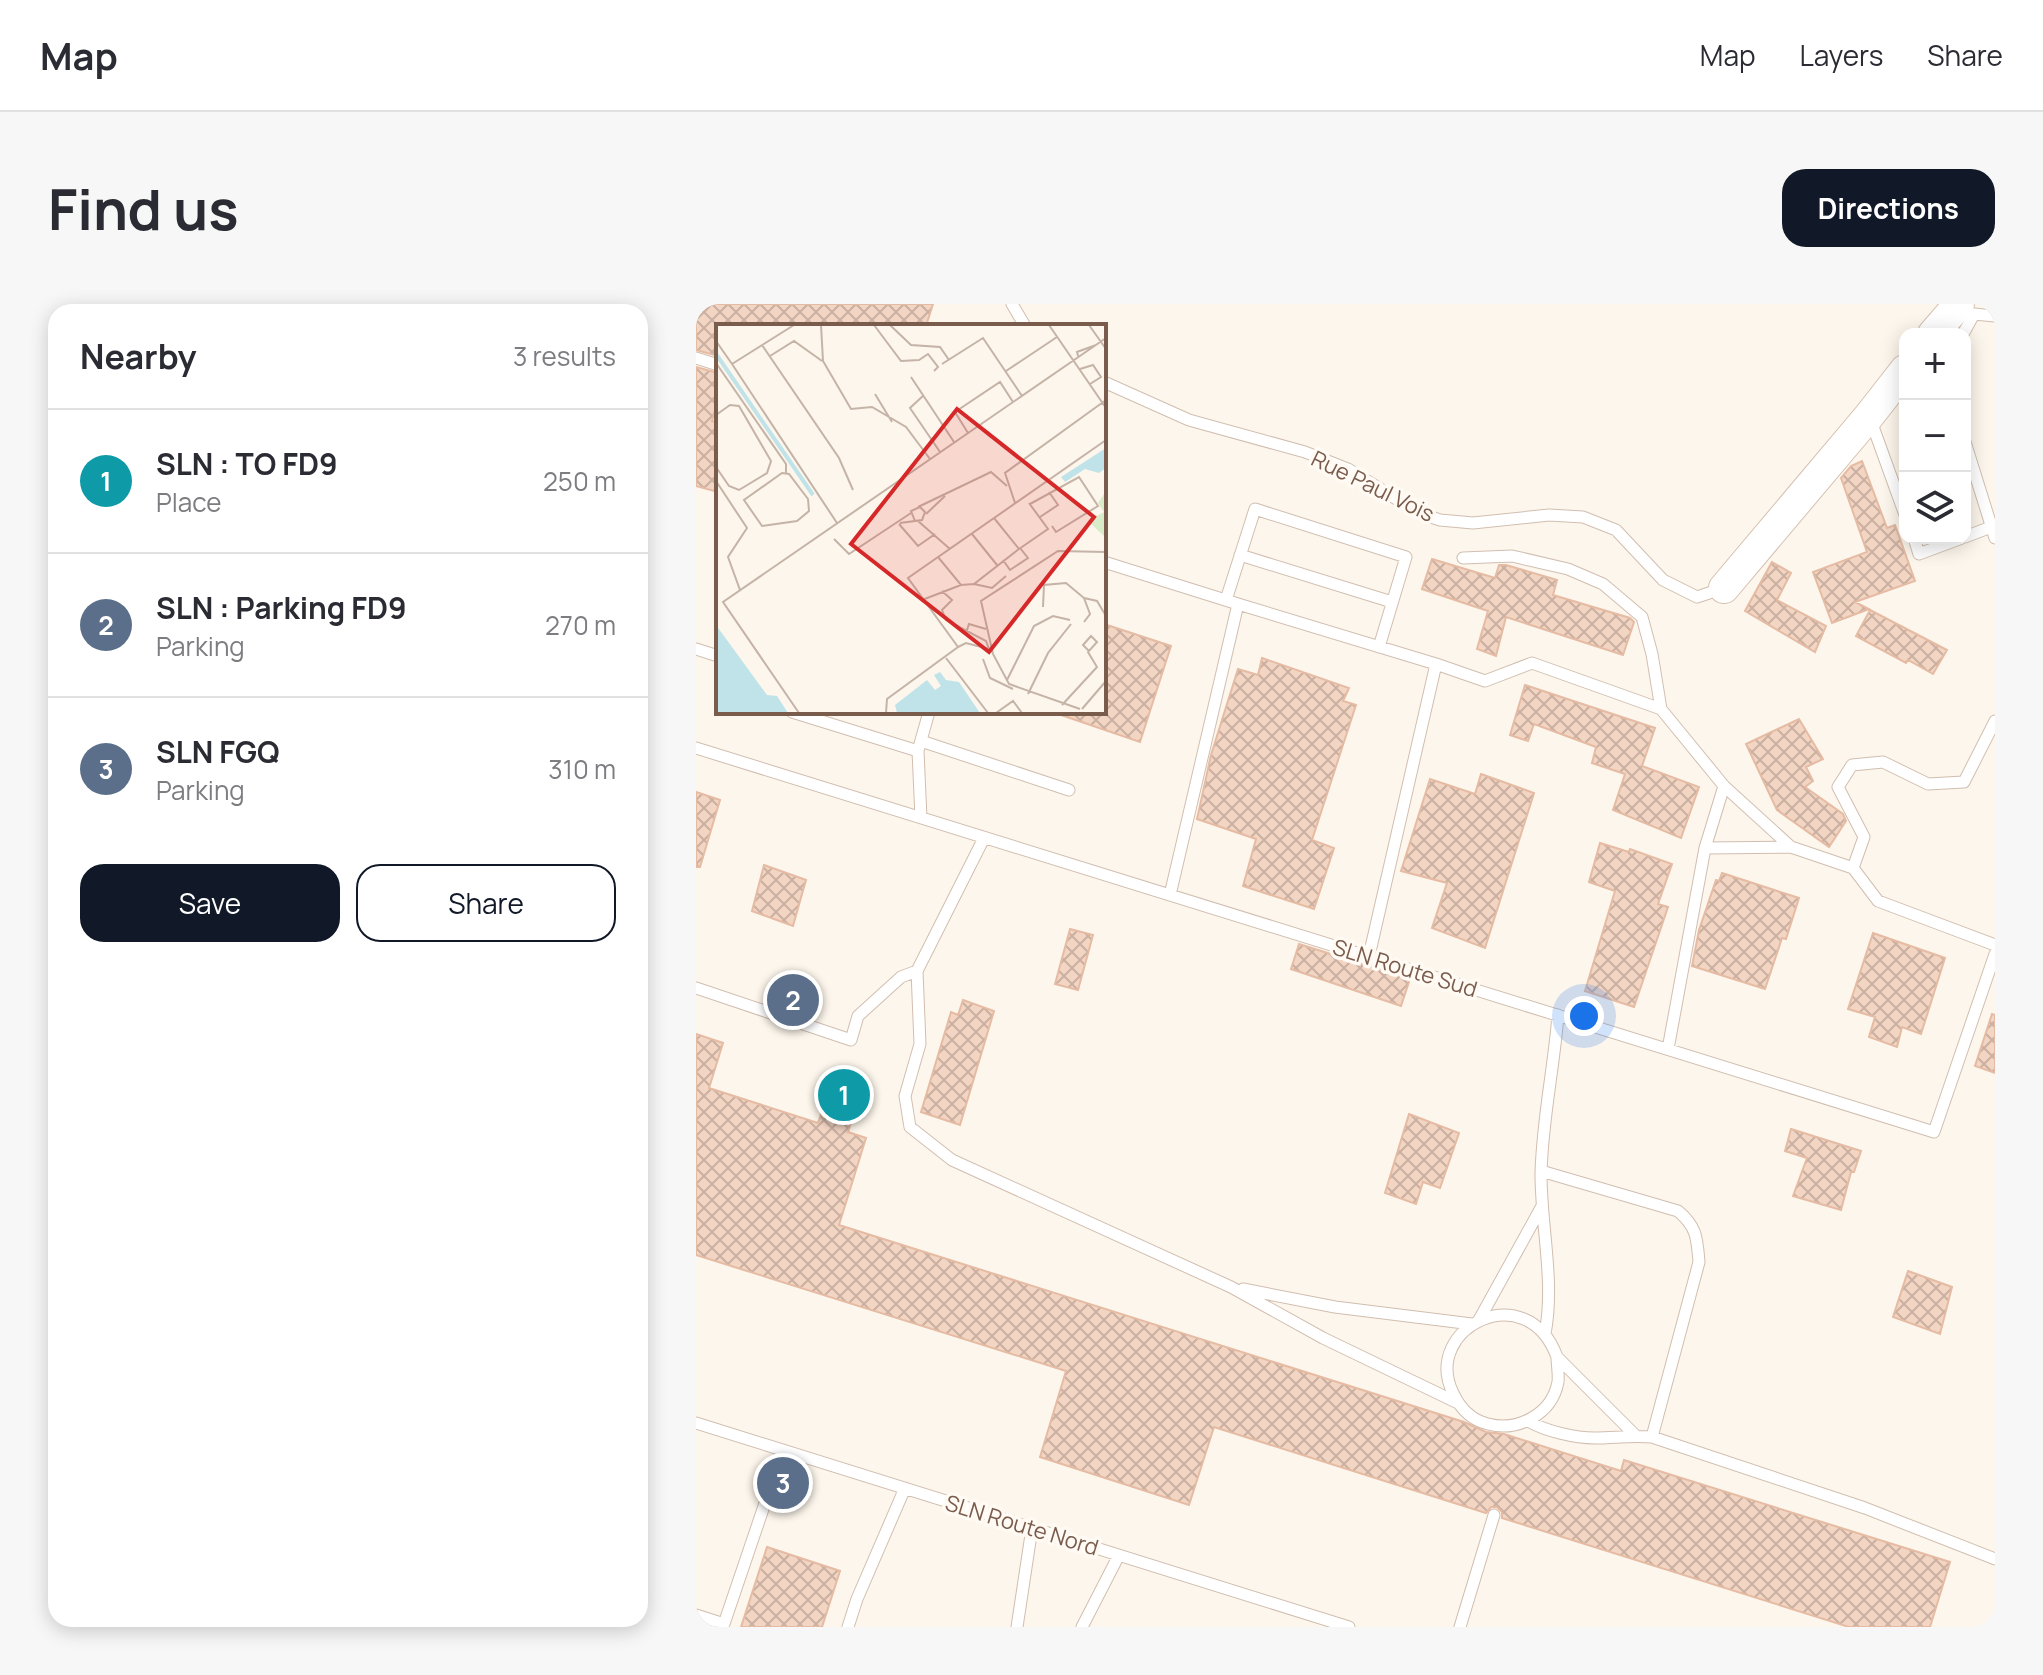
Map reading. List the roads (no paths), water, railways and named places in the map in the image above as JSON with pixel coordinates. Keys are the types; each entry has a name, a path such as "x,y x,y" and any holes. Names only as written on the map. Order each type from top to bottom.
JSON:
{"street":[{"path":"1938,328 1959,304"},
{"name":"Rue Paul Vois","path":"1724,588 1899,378"}],"lane":[{"path":"1012,304 1024,324"},
{"path":"1966,328 1974,314 1995,316"},
{"path":"696,358 716,364"},
{"name":"Rue Paul Vois","path":"1106,383 1189,420 1305,452 1348,469 1419,513 1440,520 1473,523 1549,515 1583,517 1616,530 1663,580 1697,597 1724,588"},
{"path":"1869,416 1899,498"},
{"path":"1971,462 1993,533 1971,537"},
{"path":"1170,895 1240,555 1255,509 1406,557 1379,647"},
{"path":"1916,544 1919,554 1947,544"},
{"path":"1240,555 1392,602"},
{"path":"1463,558 1512,556 1568,569 1603,584 1642,617 1661,709 1724,786 1791,847"},
{"path":"1106,563 1485,681 1532,663 1661,709"},
{"path":"696,649 716,655"},
{"path":"1369,956 1436,664"},
{"path":"800,714 1069,790"},
{"path":"921,818 920,746 928,714"},
{"path":"1853,868 1864,837 1838,787 1852,765 1883,762 1928,784 1964,782 1995,721"},
{"name":"SLN Route Sud","path":"696,748 1934,1132 1995,954"},
{"path":"1668,1049 1705,848 1724,786"},
{"path":"984,838 917,971 920,1044 905,1096 910,1127 952,1160 1231,1287 1323,1338 1458,1403"},
{"path":"1705,848 1791,847 1853,868 1878,901 1995,945"},
{"path":"696,988 851,1040 858,1016 901,977 917,971"},
{"path":"1545,1334 1549,1311 1548,1264 1541,1171 1558,1015"},
{"path":"1541,1171 1678,1211 1690,1221 1697,1240 1699,1262 1652,1437"},
{"path":"1476,1322 1542,1206"},
{"path":"1231,1287 1335,1307 1476,1322"},
{"path":"1508,1315 1522,1318 1545,1334 1557,1357 1558,1382 1547,1405 1528,1421 1513,1432 1481,1422 1458,1403 1448,1378 1450,1352 1459,1336 1476,1322 1508,1315"},
{"path":"1557,1357 1635,1435"},
{"path":"1528,1421 1542,1429 1591,1438 1652,1437 1865,1508 1995,1559"},
{"name":"SLN Route Nord","path":"696,1423 1349,1627"},
{"path":"696,1615 724,1624 783,1450"},
{"path":"848,1627 905,1488"},
{"path":"1460,1627 1494,1515"},
{"path":"1017,1627 1032,1528"},
{"path":"1082,1627 1119,1555"}],"place":[{"name":"SLN : Parking FD9","path":"793,1000"},
{"name":"SLN : TO FD9","path":"844,1095"},
{"name":"SLN FGQ","path":"783,1483"}]}
